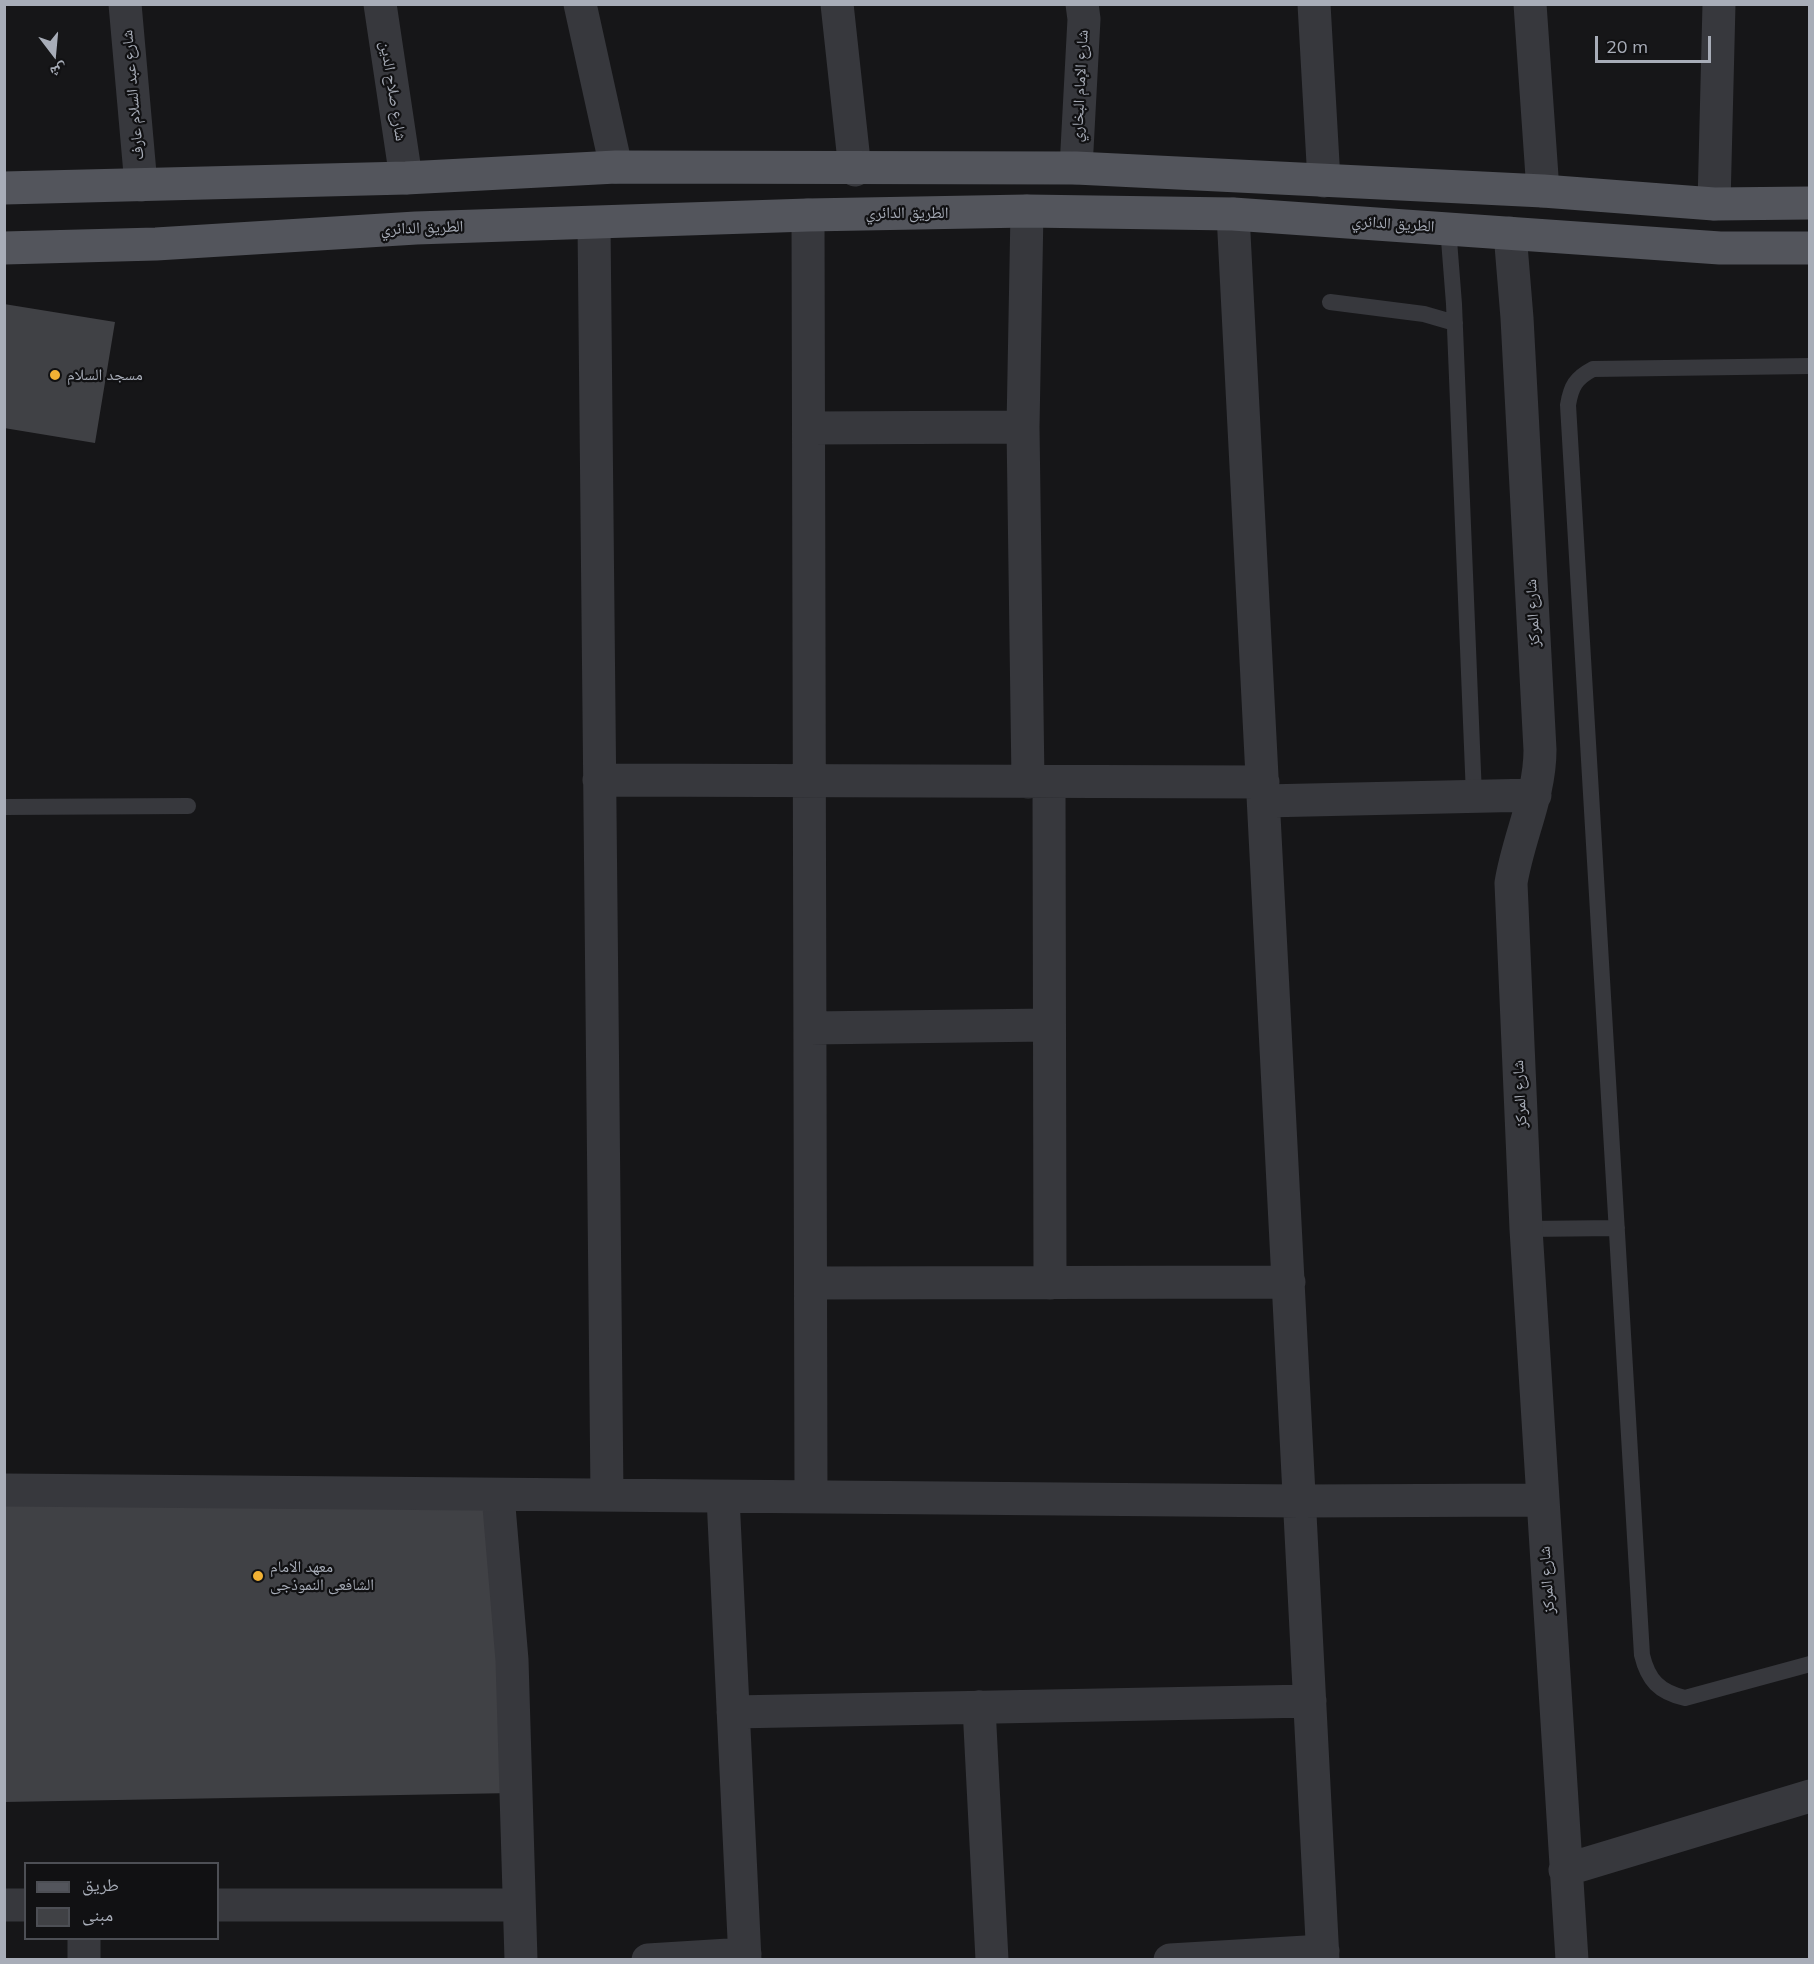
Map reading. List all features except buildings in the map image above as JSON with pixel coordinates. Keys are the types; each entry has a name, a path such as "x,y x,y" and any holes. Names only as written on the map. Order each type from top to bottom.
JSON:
{"main road":[{"path":"4,188 406,178 616,167 855,170 1076,168 1543,191 1714,204 1809,204"},
{"name":"الطريق الدائري","path":"4,248 156,244 416,228 808,214 1027,211 1233,214 1448,227 1720,248 1809,248"}],"street":[{"name":"شارع عبد السلام عارف","path":"125,4 141,186"},
{"name":"شارع صلاح الدين","path":"380,4 406,178"},
{"path":"580,4 616,167"},
{"path":"837,4 855,170"},
{"name":"شارع الإمام البخاري","path":"1076,168 1084,19 1082,4"},
{"path":"1314,4 1324,181"},
{"path":"1530,4 1543,191"},
{"path":"1714,204 1719,4"},
{"path":"1027,211 1023,427 1049,1025 1050,1283"},
{"path":"808,214 812,1497"},
{"path":"1170,1959 1323,1955 1233,214"},
{"path":"594,223 607,1495"},
{"name":"شارع المركز","path":"1510,233 1517,318 1540,750 1540,773 1535,795 1516,849 1511,883 1526,1229 1572,1959"},
{"path":"810,428 1023,427"},
{"path":"599,780 1038,782 1264,792 1535,795"},
{"path":"810,1028 1049,1025"},
{"path":"811,1283 1289,1282"},
{"path":"4,1490 1300,1501 1542,1500"},
{"path":"498,1494 512,1660 521,1959"},
{"path":"648,1959 745,1957 723,1497"},
{"path":"733,1712 1310,1701"},
{"path":"979,1707 992,1959"},
{"path":"1565,1870 1809,1796"},
{"path":"4,1905 24,1905"},
{"path":"219,1905 518,1905"},
{"path":"84,1940 84,1959"}],"lane":[{"path":"1448,227 1455,323 1474,796"},
{"path":"1330,303 1424,314 1455,323"},
{"path":"1809,366 1593,369 1579,377 1570,390 1568,405 1642,1655 1646,1671 1655,1685 1669,1694 1684,1698 1809,1664"},
{"path":"4,807 188,806"},
{"path":"1526,1229 1617,1228"}],"place":[{"name":"مسجد السلام","path":"55,375"},
{"name":"معهد الامام الشافعى النموذجى","path":"258,1576"}]}
